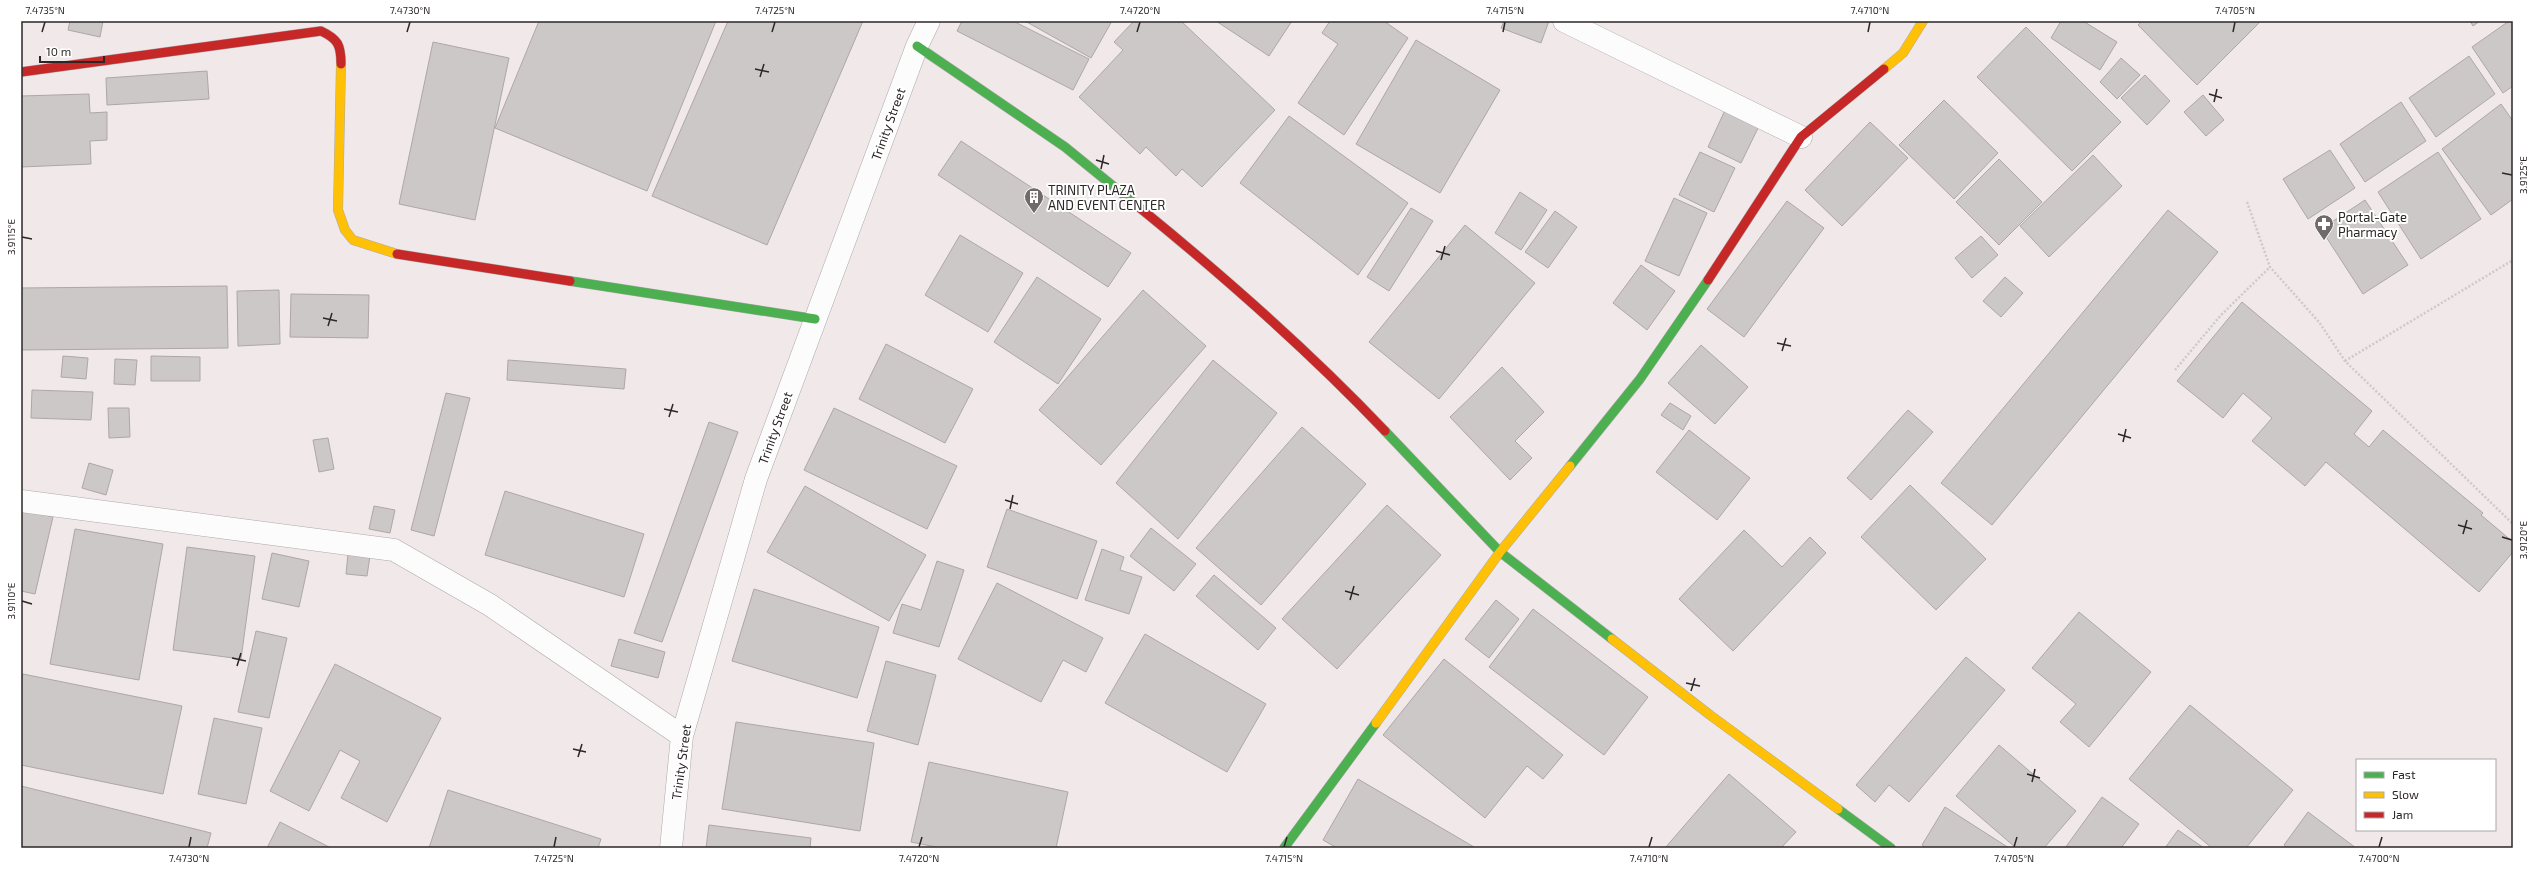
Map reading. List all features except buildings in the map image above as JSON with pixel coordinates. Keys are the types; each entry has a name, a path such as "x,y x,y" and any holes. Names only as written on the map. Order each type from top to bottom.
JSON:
{"street":[{"name":"Trinity Street","path":"670,848 682,736 756,479 917,46 929,21"},
{"path":"1564,21 1801,137"},
{"path":"1284,848 1500,552 1640,379 1712,273 1801,137 1903,53 1923,21"},
{"path":"21,72 320,31 335,38 342,48 338,210 343,229 352,241 386,252 815,319"},
{"path":"917,46 1065,147 1226,278 1344,388 1500,552 1710,715 1891,848"},
{"path":"21,501 394,550 490,605 682,736"}],"path":[{"path":"2247,202 2270,267 2319,322 2345,361 2513,524"},
{"path":"2345,361 2513,260"},
{"path":"2175,370 2221,315 2270,267"}],"traffic: fast":[{"path":"917,46 1065,147 1140,208"},
{"path":"1570,466 1640,379 1708,280"},
{"path":"570,281 815,319"},
{"path":"1385,431 1500,552 1612,639"},
{"path":"1284,848 1376,723"},
{"path":"1838,809 1891,848"}],"traffic: slow":[{"path":"1884,69 1903,53 1923,21"},
{"path":"341,64 338,210 345,230 353,240 397,254"},
{"path":"1376,723 1500,552 1570,466"},
{"path":"1612,639 1710,715 1838,809"}],"traffic: jam":[{"path":"21,72 321,31 337,43 340,52 341,64"},
{"path":"1708,280 1801,137 1884,69"},
{"path":"1140,208 1204,261 1297,344 1385,431"},
{"path":"397,254 570,281"}],"place":[{"name":"TRINITY PLAZA AND EVENT CENTER","path":"1034,214"},
{"name":"Portal-Gate Pharmacy","path":"2324,241"}]}
